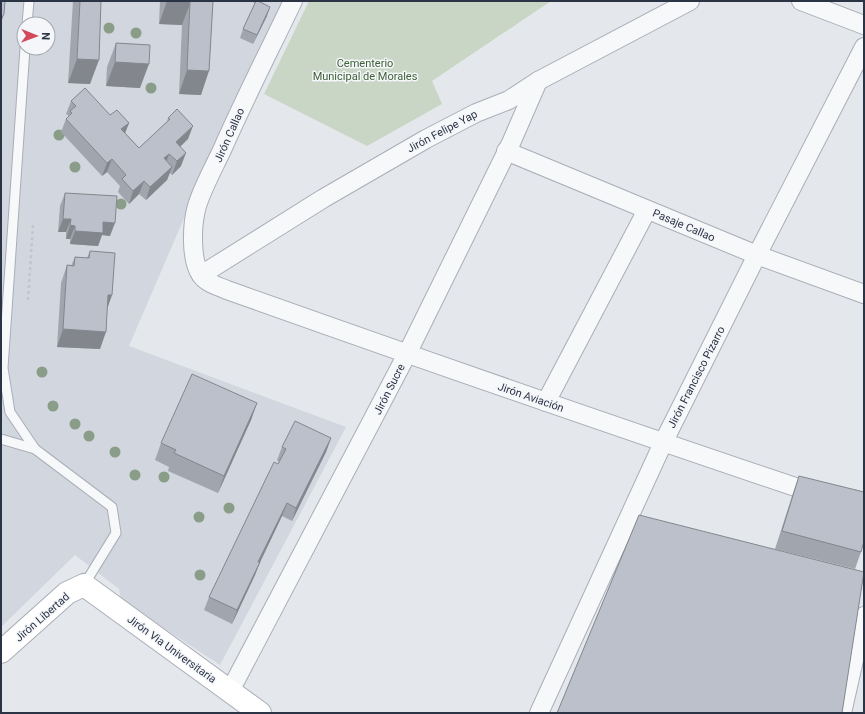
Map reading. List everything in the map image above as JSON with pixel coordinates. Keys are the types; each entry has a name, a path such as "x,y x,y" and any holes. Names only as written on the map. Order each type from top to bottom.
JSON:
{"street":[{"name":"Jirón Callao","path":"201,275 194,258 193,245 197,206 239,112 292,1"},
{"name":"Jirón Felipe Yap","path":"201,275 324,198 426,139 476,112 509,100 538,82 690,1"},
{"path":"801,1 864,25"},
{"name":"Jirón Francisco Pizarro","path":"538,713 596,596 663,443 757,255 864,47"},
{"name":"Jirón Sucre","path":"230,691 407,354 538,82"},
{"name":"Pasaje Callao","path":"506,151 757,255 864,294"},
{"path":"546,402 647,210"},
{"name":"Jirón Aviación","path":"201,275 208,281 226,290 663,443 864,510"},
{"name":"Jirón Via Universitaria","path":"84,585 260,713"},
{"name":"Jirón Libertad","path":"1,652 67,593 84,585"},
{"path":"842,713 863,619"}],"lane":[{"path":"27,16 28,1"},
{"path":"24,56 2,369 10,412 35,450"},
{"path":"1,439 35,450 112,507 116,533 84,585"}],"path":[{"path":"28,300 33,225"}],"shaded area":[{"path":"1,1 283,1 240,88 129,346 346,427 220,665 121,600 119,589 75,555 1,627"}],"green space":[{"name":"Cementerio Municipal de Morales","path":"309,1 551,1 432,81 442,104 367,146 264,94"}],"building":[{"path":"1,1 5,1 4,14 1,19"},
{"path":"80,1 101,1 99,60 77,59"},
{"path":"190,1 213,1 209,71 187,70"},
{"path":"256,1 270,7 257,35 243,29"},
{"path":"116,43 150,45 149,64 115,62"},
{"path":"85,88 110,115 117,110 129,123 121,129 139,148 170,119 168,118 177,109 193,126 176,142 186,153 177,161 169,154 164,158 172,167 150,187 144,181 133,191 122,179 126,175 112,159 107,163 66,119 72,113 70,111 76,106 71,101"},
{"path":"65,193 117,196 115,223 103,222 103,233 75,231 75,226 70,225 71,219 63,219"},
{"path":"90,251 115,253 112,295 108,295 106,332 63,329 67,265 74,266 75,257 89,258"},
{"path":"192,374 257,403 224,476 174,453 176,450 161,443"},
{"path":"295,421 331,438 296,508 287,503 258,562 260,562 237,610 209,597 274,462 278,464 286,449 282,447"},
{"path":"799,476 864,492 864,541 861,552 782,531"},
{"path":"639,515 864,572 842,713 557,713"}]}
